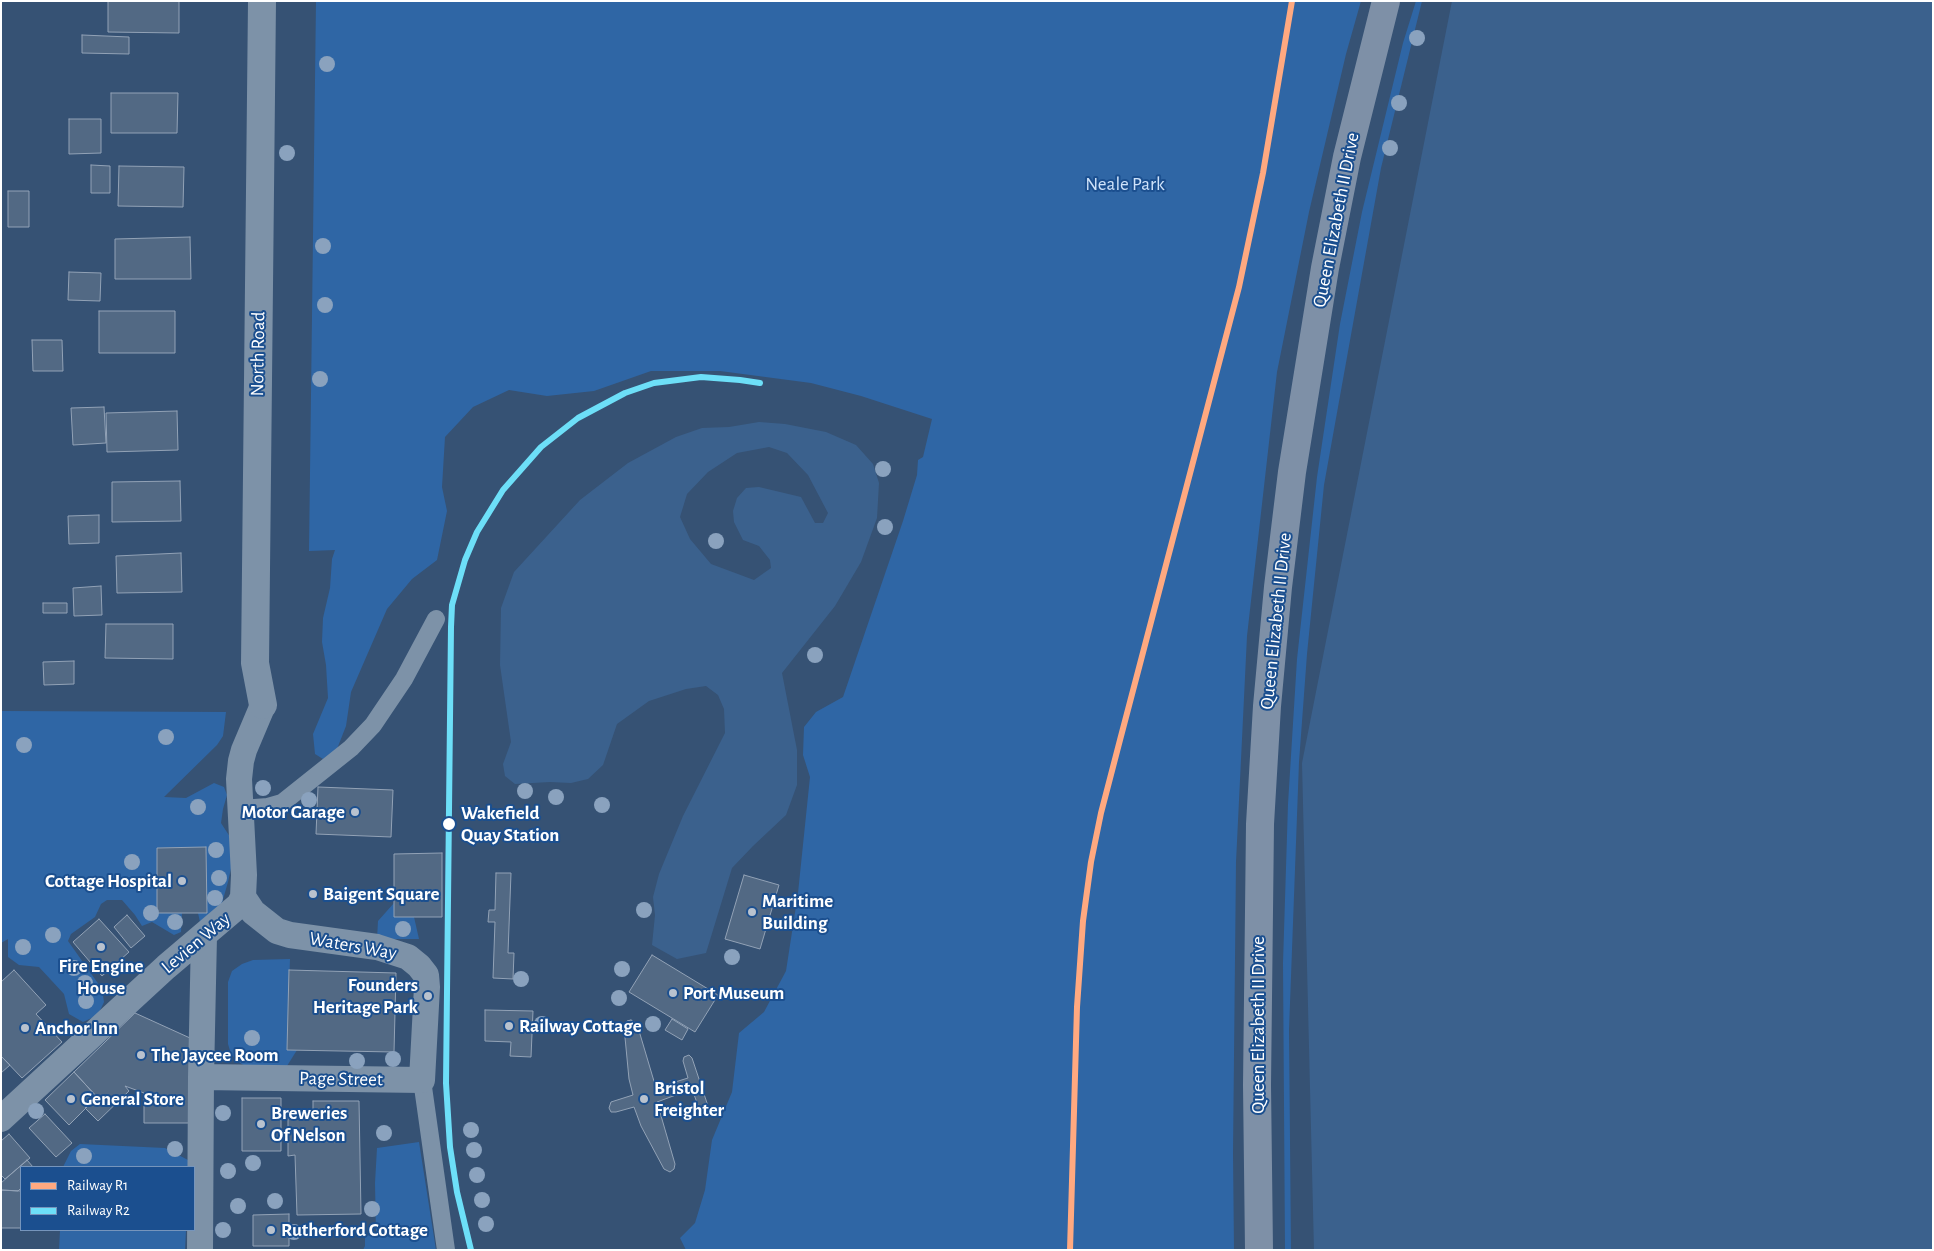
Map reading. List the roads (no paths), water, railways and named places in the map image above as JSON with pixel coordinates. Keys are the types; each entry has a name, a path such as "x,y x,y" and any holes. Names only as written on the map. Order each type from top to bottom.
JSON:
{"highway":[{"name":"Queen Elizabeth II Drive","path":"1259,1250 1257,1085 1260,824 1278,587 1292,472 1325,268 1348,157 1386,1"}],"street":[{"name":"North Road","path":"262,1 255,663 263,705"},
{"name":"Levien Way","path":"1,1119 166,967 240,905 243,897 244,875 241,761 263,705"},
{"name":"Waters Way","path":"243,897 253,912 277,930 290,935 376,947 408,957 419,966 426,975 427,987 422,1080"},
{"path":"200,1250 204,936"},
{"name":"Page Street","path":"201,1077 422,1080"}],"lane":[{"path":"241,809 268,808 282,803 351,748 373,725 404,679 436,619"},
{"path":"422,1080 446,1250"}],"rail line":[{"name":"R1","path":"1070,1250 1077,1007 1083,921 1091,862 1101,813 1239,287 1263,173 1292,1"},
{"name":"R2","path":"471,1250 457,1192 450,1147 446,1083 451,627 452,605 465,560 477,532 503,490 541,447 578,418 625,393 654,383 701,377 760,383"}],"place":[{"name":"Motor Garage","path":"355,812"},
{"name":"Wakefield Quay Station","path":"449,824"},
{"name":"Cottage Hospital","path":"182,881"},
{"name":"Baigent Square","path":"313,894"},
{"name":"Maritime Building","path":"752,912"},
{"name":"Fire Engine House","path":"101,947"},
{"name":"Port Museum","path":"673,993"},
{"name":"Founders Heritage Park","path":"428,996"},
{"name":"Railway Cottage","path":"509,1026"},
{"name":"Anchor Inn","path":"25,1028"},
{"name":"The Jaycee Room","path":"141,1055"},
{"name":"General Store","path":"71,1099"},
{"name":"Bristol Freighter","path":"644,1099"},
{"name":"Breweries Of Nelson","path":"261,1124"},
{"name":"Rutherford Cottage","path":"271,1230"}],"park label":[{"name":"Neale Park","path":"1125,184"}]}
